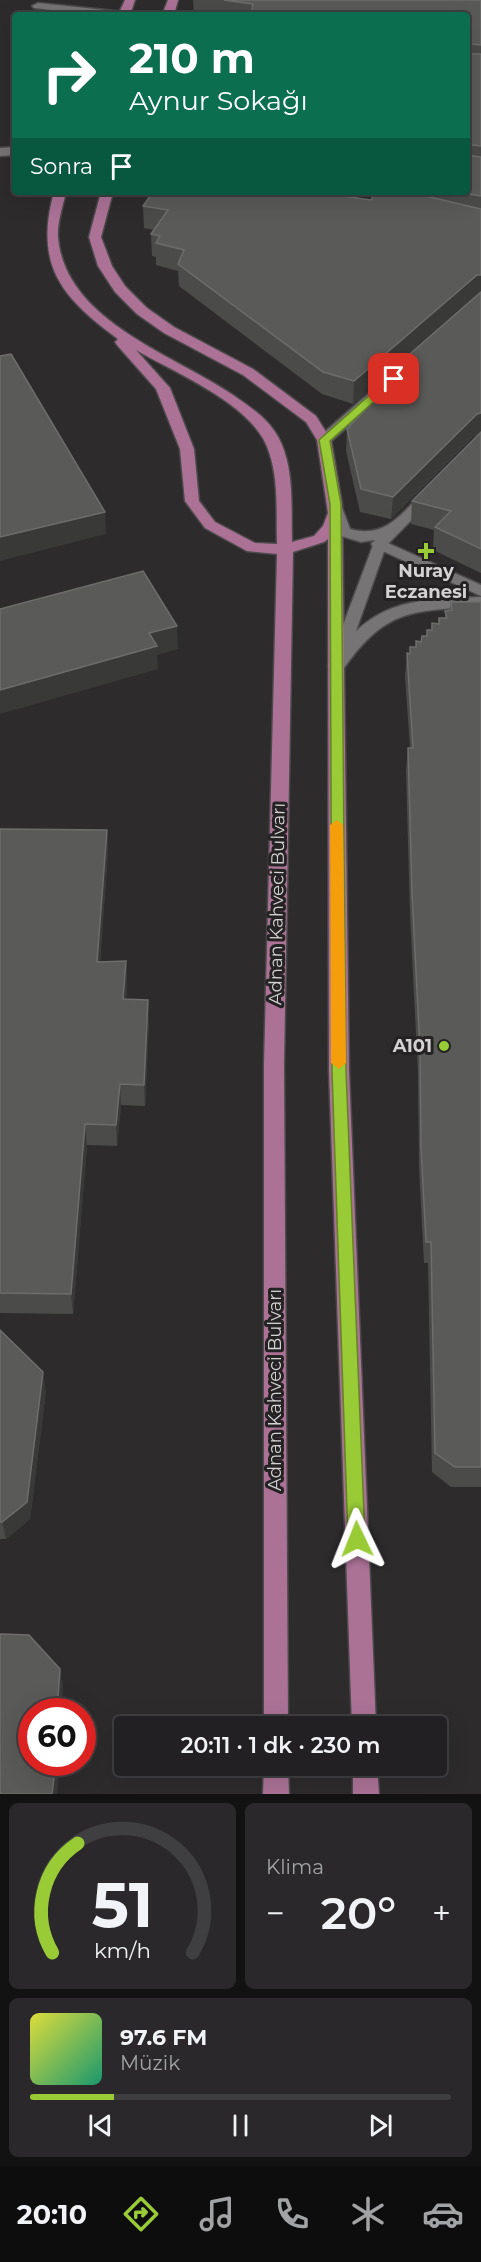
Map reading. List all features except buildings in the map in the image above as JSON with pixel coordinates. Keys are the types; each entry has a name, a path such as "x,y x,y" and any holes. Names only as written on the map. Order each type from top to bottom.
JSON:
{"main road":[{"name":"Adnan Kahveci Bulvarı","path":"59,195 54,215 52,239 59,268 73,292 111,329 222,393 263,425 281,463 285,549 274,1065 276,1716"},
{"path":"106,195 95,237 105,266 120,289 142,311 169,330 248,372 290,401 311,419 324,440 335,504 339,1071 364,1716"},
{"path":"111,329 163,388 187,449 192,501 210,525 252,548 285,549 319,539 330,527 335,504"},
{"path":"276,1776 276,1794"},
{"path":"365,1776 366,1794"}],"street":[{"path":"38,6 96,12"},
{"path":"324,440 402,371"},
{"path":"336,667 383,539 440,482"},
{"path":"335,504 343,532 361,537 383,539 481,591"},
{"path":"336,667 354,643 381,619 408,609 481,602"}],"slow traffic":[{"path":"337,825 339,1063"}],"place":[{"name":"Nuray Eczanesi","path":"426,551"},
{"name":"A101","path":"444,1046"}],"route":[{"path":"357,1539 339,1071 335,504 324,440 394,379"}]}
